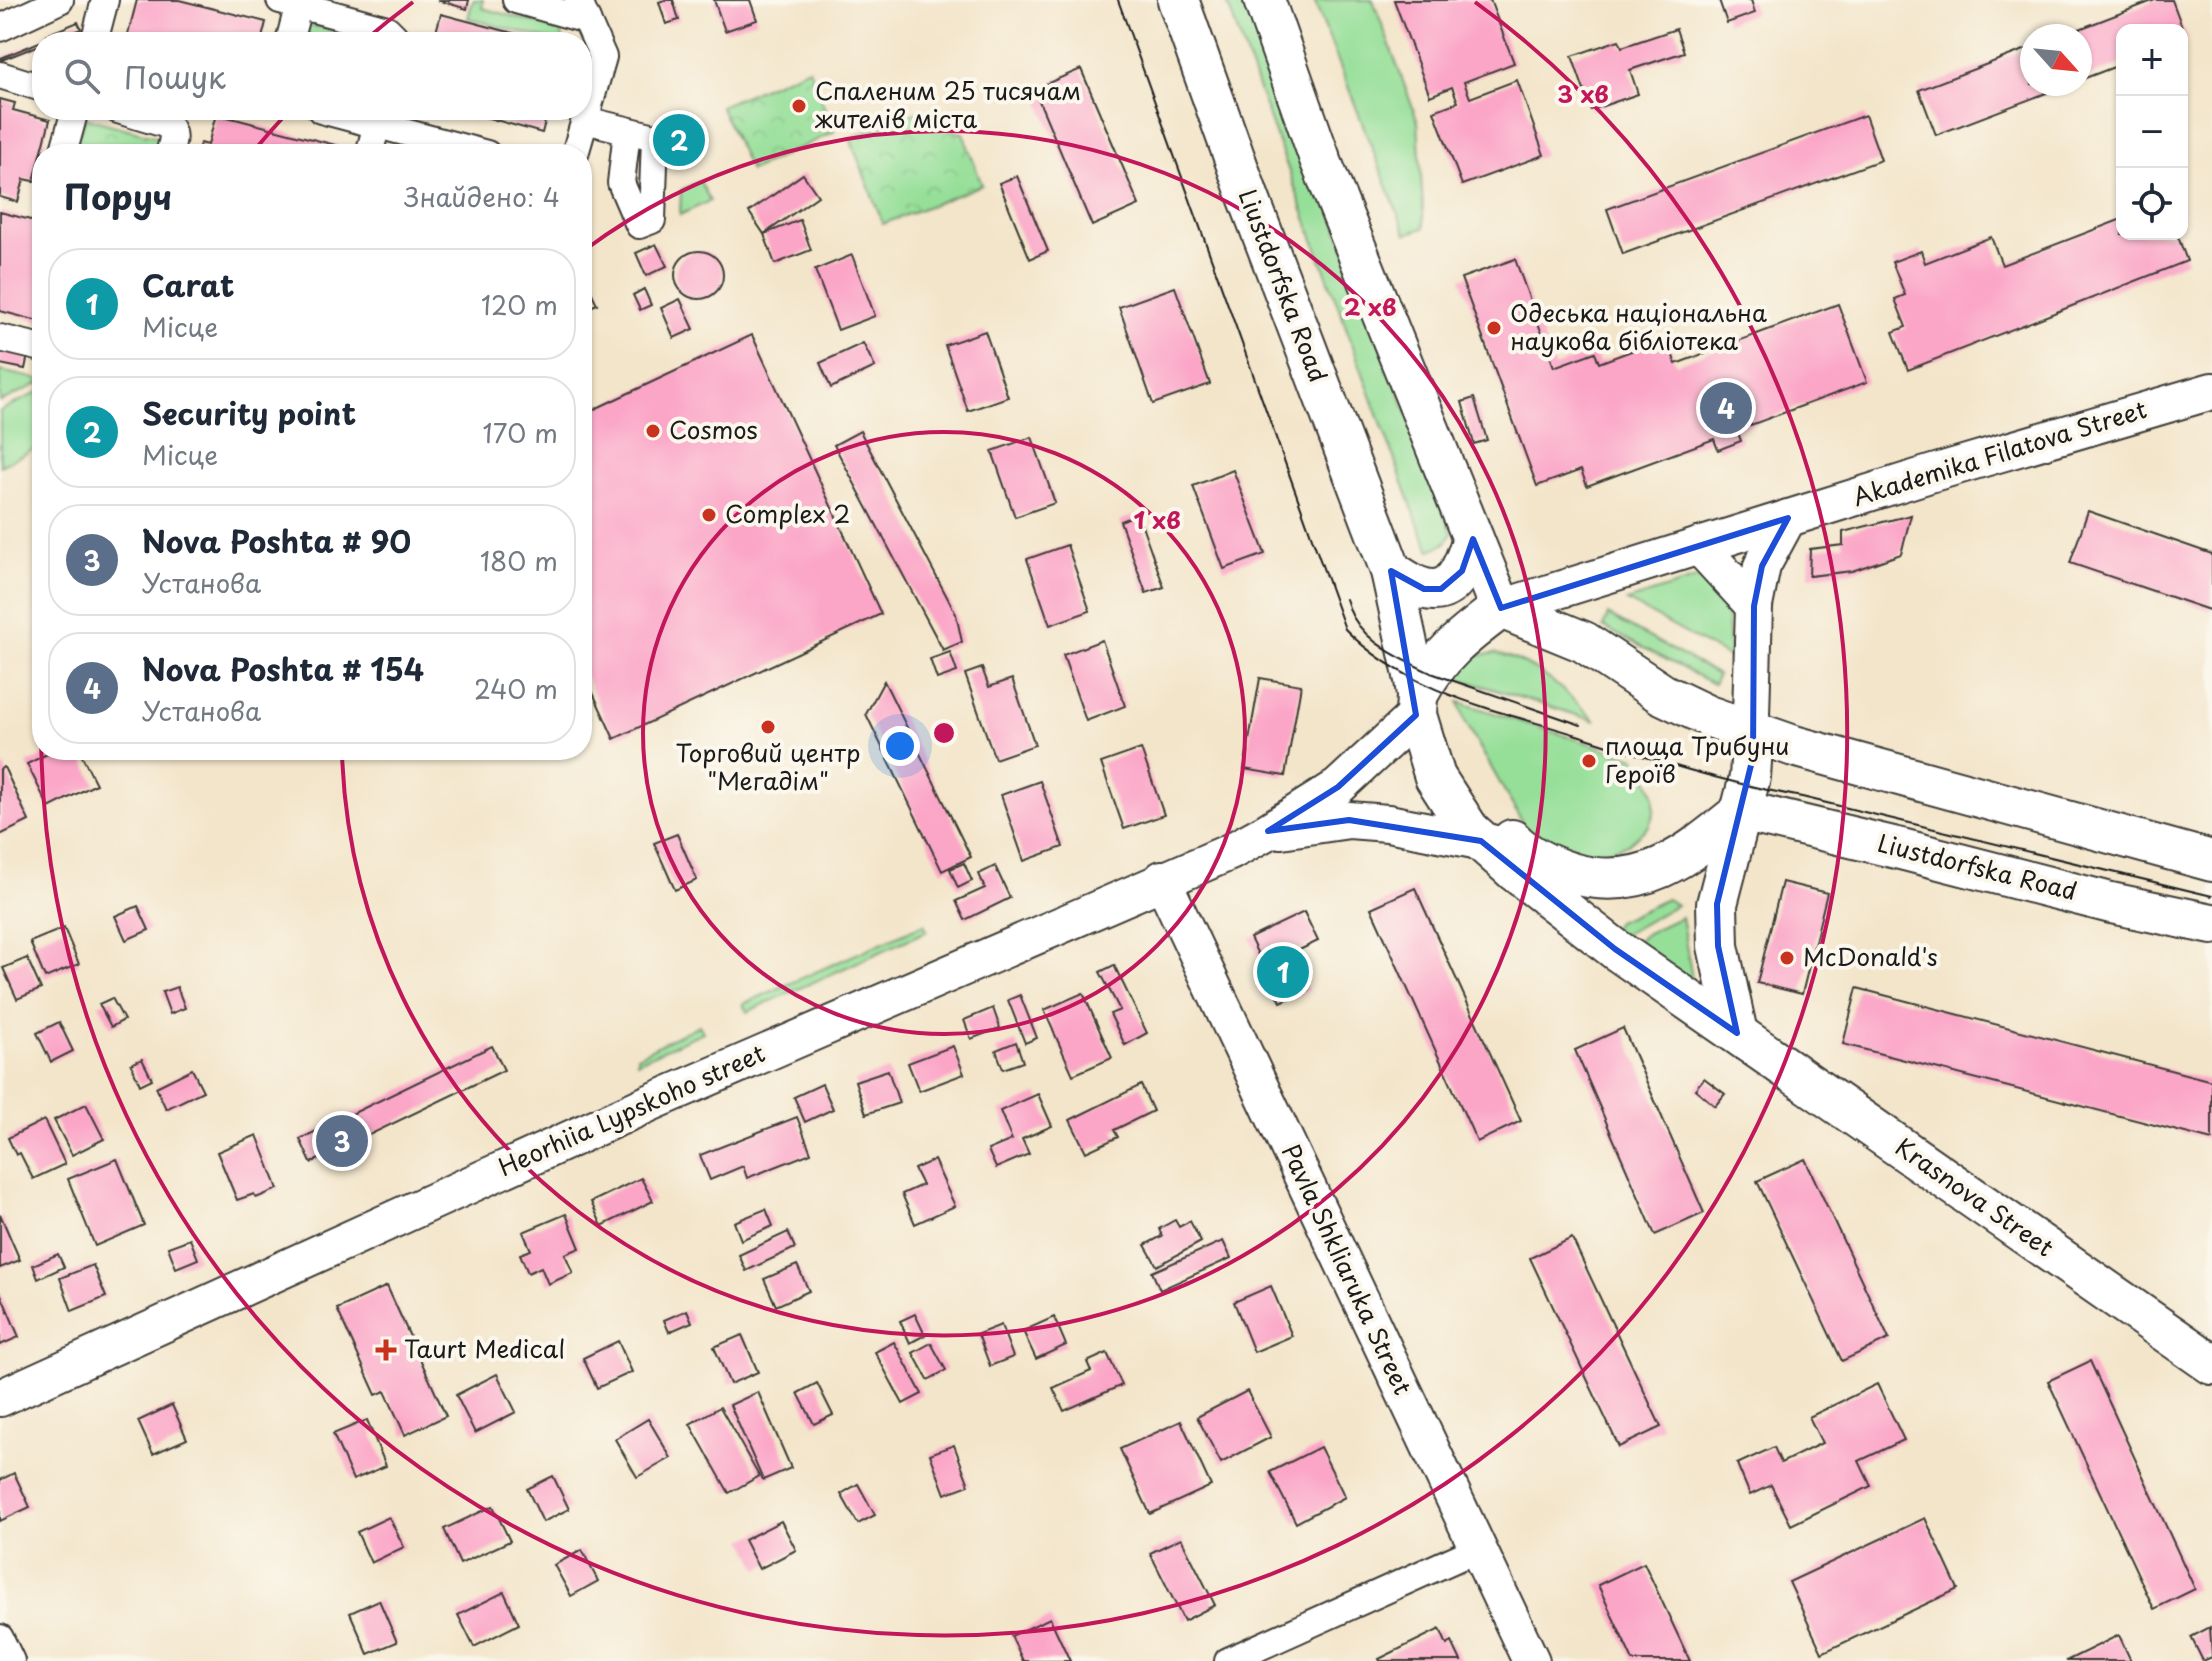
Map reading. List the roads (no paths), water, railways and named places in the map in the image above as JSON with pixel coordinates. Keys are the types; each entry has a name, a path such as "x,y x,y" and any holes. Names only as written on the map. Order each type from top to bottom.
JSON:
{"main road":[{"name":"Liustdorfska Road","path":"1178,0 1248,196 1391,571 1421,695"},
{"path":"1264,0 1320,159 1501,608 1584,642 1662,694 1708,716 1794,746 2212,861"},
{"path":"1391,571 1424,589 1441,589 1453,582 1462,571 1473,539"},
{"path":"1481,841 1469,830 1435,777 1421,695 1456,642 1501,608"},
{"path":"1421,695 1452,770 1521,849 1551,867 1588,878 1621,880 1659,869 1697,847 1746,792"},
{"path":"1737,1033 1718,946 1717,904 1746,792 1753,730"},
{"name":"Liustdorfska Road","path":"1746,792 2014,877 2111,903 2212,924"},
{"name":"Krasnova Street","path":"1481,841 1615,949 2212,1364"}],"street":[{"path":"0,28 60,0"},
{"path":"97,32 105,0"},
{"path":"516,0 583,10 603,57 592,96"},
{"path":"290,32 293,2 389,32"},
{"path":"0,75 32,85"},
{"path":"66,144 72,120"},
{"path":"151,120 168,125 174,136 172,144"},
{"path":"372,144 378,120"},
{"path":"388,120 458,144"},
{"path":"578,144 585,120 627,131 666,134 652,220 639,225 621,183 627,131"},
{"path":"0,338 32,346"},
{"name":"Akademika Filatova Street","path":"1501,608 1933,473 2212,391"},
{"path":"1753,730 1754,606 1762,566 1788,518"},
{"path":"1699,546 1754,606"},
{"name":"Heorhiia Lypskoho street","path":"0,1398 652,1102 1230,852 1338,787 1421,695"},
{"name":"Heorhiia Lypskoho street","path":"1268,831 1349,820 1388,823 1521,849"},
{"name":"Pavla Shkliaruka Street","path":"1162,879 1531,1661"},
{"path":"1228,1661 1477,1549"},
{"path":"0,1638 11,1661"}],"tram line":[{"path":"1118,0 1345,629 1369,651 1424,684 1454,696 1688,770 2212,896"},
{"path":"1346,599 1352,615 1368,636 1398,657 1431,673 1581,725"}],"place":[{"name":"Спаленим 25 тисячам жителів міста","path":"799,106"},
{"name":"Security point","path":"679,140"},
{"name":"Одеська національна наукова бібліотека","path":"1494,328"},
{"name":"Nova Poshta # 154","path":"1726,408"},
{"name":"Cosmos","path":"653,431"},
{"name":"Complex 2","path":"709,515"},
{"name":"Торговий центр \"Мегадім\"","path":"768,727"},
{"name":"площа Трибуни Героїв","path":"1589,761"},
{"name":"McDonald's","path":"1787,958"},
{"name":"Carat","path":"1283,972"},
{"name":"Nova Poshta # 90","path":"342,1141"},
{"name":"Taurt Medical","path":"386,1350"}]}
